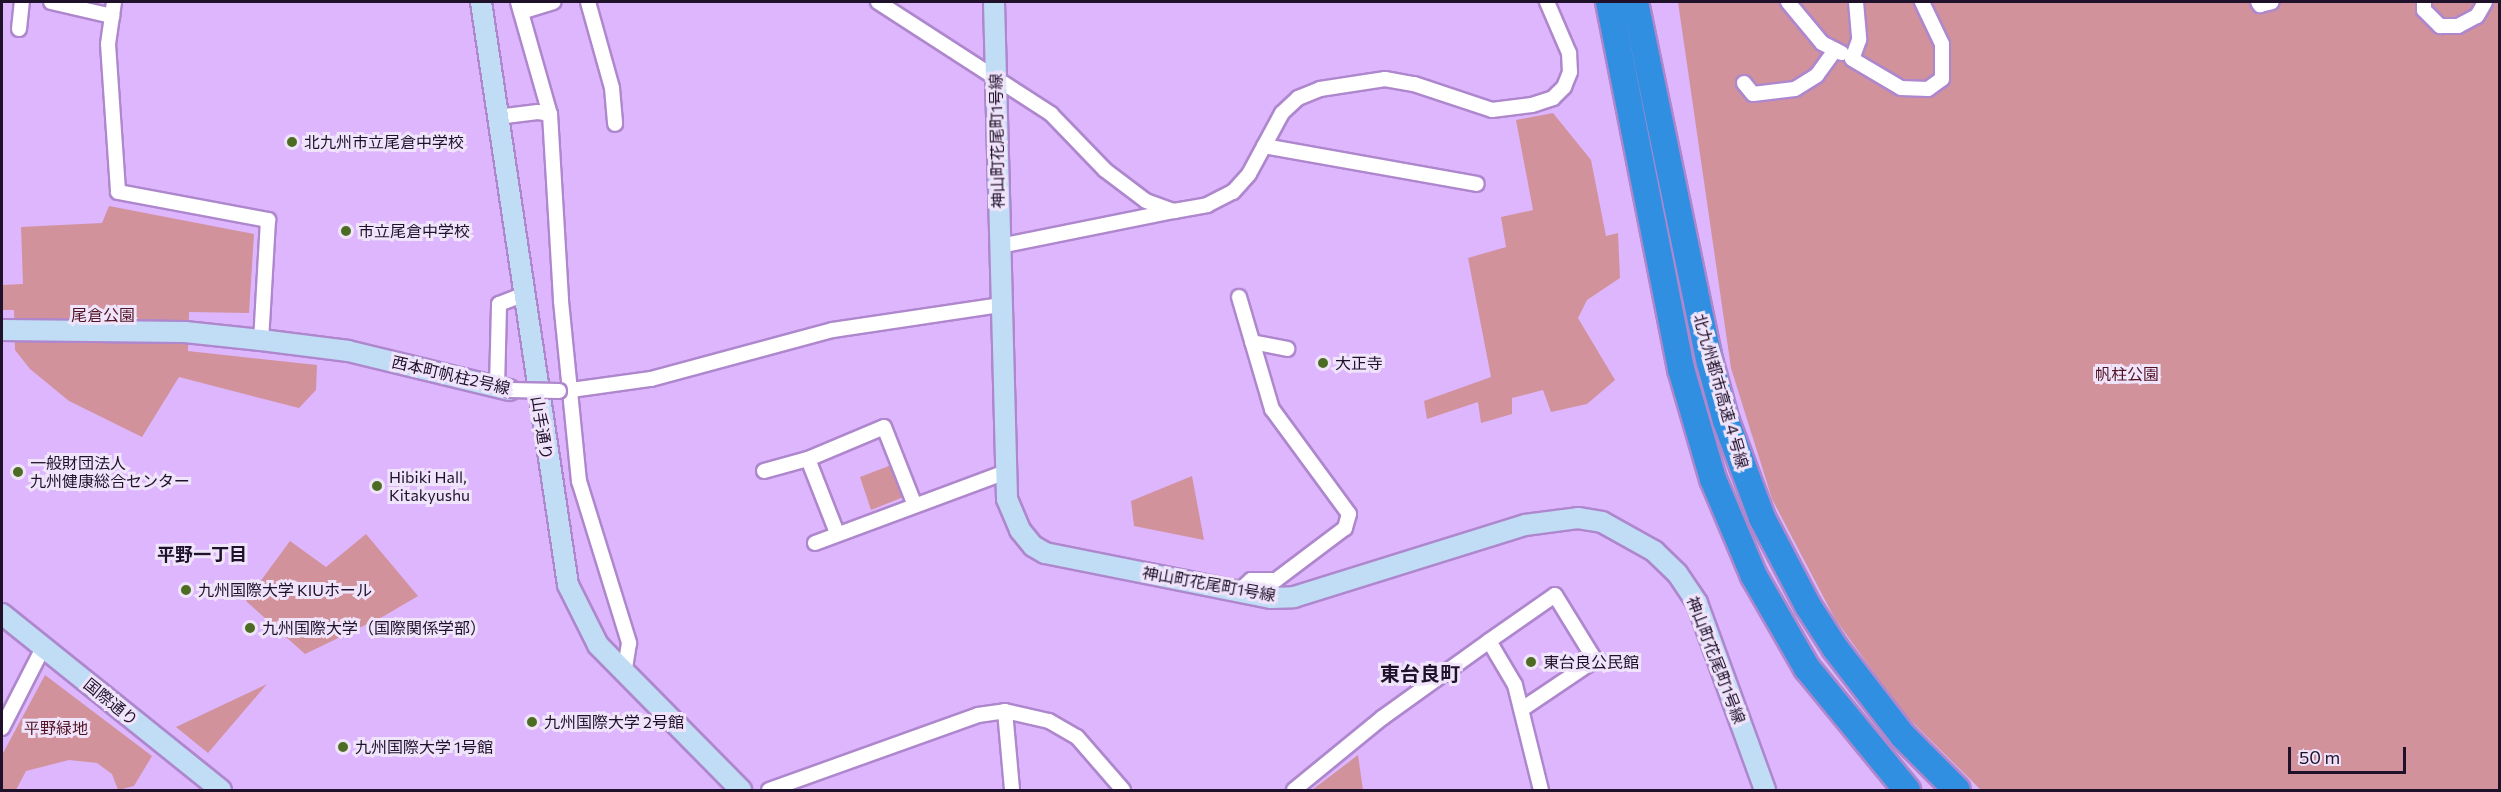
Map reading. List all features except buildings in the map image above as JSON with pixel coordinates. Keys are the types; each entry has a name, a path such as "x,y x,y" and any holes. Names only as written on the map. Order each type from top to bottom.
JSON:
{"highway":[{"name":"北九州都市高速４号線","path":"1609,2 1682,369 1713,479 1754,576 1807,668 1879,760 1907,790"},
{"name":"北九州都市高速４号線","path":"1635,2 1710,363 1742,468 1785,564 1834,648 1903,736 1957,790"}],"street":[{"path":"19,29 22,2"},
{"path":"51,2 113,9 108,44 118,192 268,220 261,340"},
{"name":"山手通り","path":"481,2 522,295 568,585 585,627 624,675 741,790"},
{"path":"554,2 519,7 550,114 565,391 579,481 629,643 624,675"},
{"path":"588,2 612,88 615,124"},
{"path":"878,2 1051,114 1105,170 1146,201 1174,211"},
{"name":"神山町花尾町1号線","path":"994,2 1006,472 1011,514 1026,538 1045,553 1271,598 1294,597 1525,525 1578,518 1602,522 1654,550 1677,573 1696,603 1765,790"},
{"path":"1000,246 1208,205 1233,192 1264,146 1282,113 1298,98 1320,89 1385,79 1414,84 1492,110 1532,105 1552,98 1564,87 1570,72 1569,54 1547,2"},
{"path":"1788,2 1822,43 1901,88 1928,89 1942,79 1942,44 1922,2"},
{"path":"1851,59 1859,40 1856,2"},
{"path":"2258,2 2272,2"},
{"path":"2424,2 2424,10 2440,26 2458,26 2476,16 2485,2"},
{"path":"1744,83 1753,94 1795,89 1817,75 1835,50"},
{"path":"497,117 538,112 550,114"},
{"path":"1264,146 1477,184"},
{"path":"503,389 499,304 522,295"},
{"path":"1239,297 1272,409 1348,514 1345,528 1276,580 1251,580 1239,591"},
{"name":"西本町帆柱2号線","path":"2,330 185,332 261,340 348,351 503,389 565,391 651,379 833,330 1001,305"},
{"path":"1252,342 1287,349"},
{"path":"764,471 808,459 884,427 914,503"},
{"path":"808,459 837,533"},
{"path":"815,543 914,503 1006,472"},
{"path":"1294,790 1382,718 1555,595 1595,660 1522,709"},
{"name":"国際通り","path":"2,614 221,790"},
{"path":"1489,641 1515,685 1522,709 1535,789"},
{"path":"2,728 43,648"},
{"path":"1005,711 1012,790"},
{"path":"769,790 978,715 1005,711 1049,721 1077,737 1123,790"}],"green space":[{"name":"帆柱公園","path":"1678,2 2499,2 2499,790 1981,790 1903,713 1835,619 1772,499 1731,368"},
{"path":"1553,113 1591,160 1606,236 1618,233 1620,278 1587,300 1578,318 1615,380 1587,404 1551,412 1543,390 1512,398 1512,414 1481,423 1478,402 1427,419 1424,401 1491,377 1468,258 1506,247 1501,217 1533,210 1516,120"},
{"name":"尾倉公園","path":"109,206 254,234 249,313 189,312 188,351 317,365 316,390 299,408 179,377 142,437 69,401 30,369 15,350 14,310 2,310 2,285 23,284 21,227 102,223"},
{"path":"894,464 906,496 871,510 860,477"},
{"path":"1192,476 1204,540 1134,526 1131,501"},
{"path":"366,534 418,596 384,616 305,654 246,601 290,541 326,567"},
{"name":"平野緑地","path":"45,675 152,756 134,786 118,790 112,774 97,763 69,760 26,771 16,790 2,790 2,755"},
{"path":"267,684 208,753 176,727"},
{"path":"1358,755 1363,790 1312,790"}],"place":[{"name":"北九州市立尾倉中学校","path":"292,142"},
{"name":"市立尾倉中学校","path":"346,231"},
{"name":"大正寺","path":"1323,363"},
{"name":"一般財団法人 九州健康総合センター","path":"18,472"},
{"name":"Hibiki Hall, Kitakyushu","path":"377,486"},
{"name":"九州国際大学 KIUホール","path":"186,590"},
{"name":"九州国際大学（国際関係学部）","path":"250,628"},
{"name":"東台良公民館","path":"1531,662"},
{"name":"九州国際大学 2号館","path":"532,722"},
{"name":"九州国際大学 1号館","path":"343,747"}],"district":[{"name":"平野一丁目","path":"202,554"},
{"name":"東台良町","path":"1420,673"}]}
